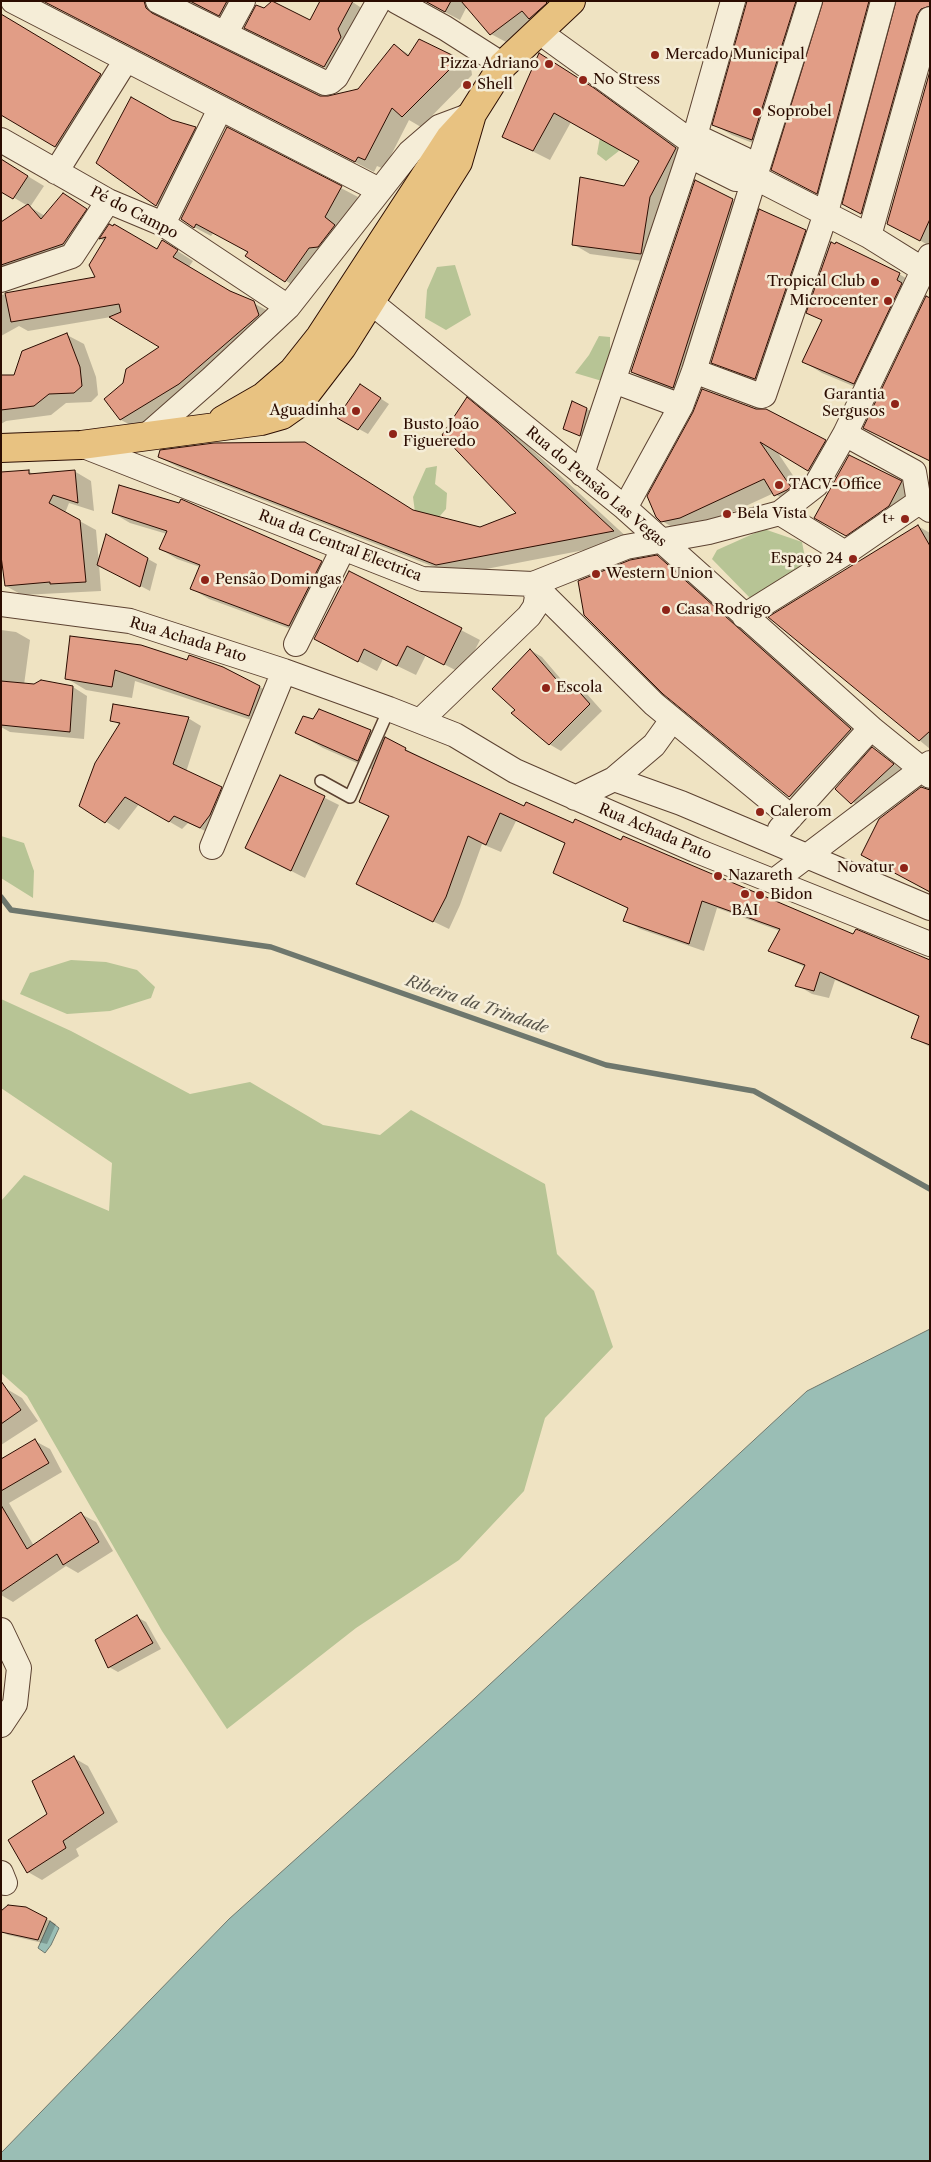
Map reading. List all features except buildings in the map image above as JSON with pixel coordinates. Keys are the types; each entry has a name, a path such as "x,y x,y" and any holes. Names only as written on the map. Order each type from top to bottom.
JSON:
{"main road":[{"path":"1,448 81,445 261,421 282,415 299,403 342,347 362,295 450,138 472,114 503,65 571,1"}],"street":[{"path":"13,1 42,8 126,60 379,190"},
{"path":"158,1 325,82 330,82 336,77 379,1"},
{"path":"226,34 243,1"},
{"path":"396,1 445,28 503,65"},
{"path":"582,474 693,143 733,1"},
{"path":"625,508 681,406 694,371 810,1"},
{"path":"694,371 761,396 764,395 826,216 884,1"},
{"path":"869,236 930,19"},
{"path":"538,31 693,143 696,159 736,179 756,178 826,216 928,266"},
{"path":"56,172 126,60"},
{"path":"163,224 220,109"},
{"path":"145,437 288,307 410,152 439,127 472,114"},
{"name":"Pé do Campo","path":"1,140 108,201 163,224 288,307"},
{"path":"1,280 72,256 108,201"},
{"name":"Rua da Central Electrica","path":"81,445 422,579 533,584 615,550 709,532 780,513 816,485 845,434 928,266"},
{"name":"Rua do Pensão Las Vegas","path":"362,295 625,508 871,728 927,769"},
{"path":"614,381 681,406"},
{"path":"744,616 925,506 914,472 845,434"},
{"path":"780,513 845,553"},
{"path":"296,644 343,549"},
{"path":"533,584 672,720 791,817"},
{"path":"420,720 529,616 535,607 536,597 533,584"},
{"name":"Rua Achada Pato","path":"1,604 130,621 284,671 420,720 455,735 515,771 575,798 695,850 930,944"},
{"path":"212,847 284,671"},
{"name":"Rua Achada Pato","path":"575,798 614,779 634,764 654,745 672,720"},
{"path":"770,840 871,728"},
{"path":"774,881 927,769"},
{"path":"614,779 681,803 930,908"},
{"path":"1,1630 19,1668 14,1704 1,1725"}],"lane":[{"path":"321,781 350,797 389,709"}],"green space":[{"path":"602,126 633,140 606,161 597,154"},
{"path":"455,265 471,315 446,330 425,318 427,290 437,267"},
{"path":"599,336 610,337 610,361 602,381 575,373 589,355"},
{"path":"437,466 435,484 447,493 446,509 432,525 416,520 413,497 426,468"},
{"path":"764,529 802,542 806,563 751,599 712,559 717,550"},
{"path":"1,836 24,843 34,871 33,898 1,878"},
{"path":"71,960 106,962 137,970 155,987 151,998 110,1011 67,1014 20,994 30,973"},
{"path":"1,999 71,1031 190,1094 250,1082 323,1125 380,1135 411,1110 545,1184 557,1254 594,1291 613,1347 545,1418 524,1491 459,1560 356,1628 227,1729 162,1631 27,1396 1,1373 1,1201 24,1175 109,1211 112,1163 1,1088"}],"water":[{"path":"930,1329 930,2161 1,2161 1,2153 229,1919 475,1698 807,1391"},
{"path":"50,1921 59,1928 45,1953 38,1948"}],"waterway":[{"name":"Ribeira da Trindade","path":"1,897 11,910 271,947 606,1065 754,1091 930,1189"}],"place":[{"name":"Mercado Municipal","path":"655,55"},
{"name":"Pizza Adriano","path":"549,64"},
{"name":"No Stress","path":"583,80"},
{"name":"Shell","path":"467,85"},
{"name":"Soprobel","path":"757,112"},
{"name":"Tropical Club","path":"875,282"},
{"name":"Microcenter","path":"888,301"},
{"name":"Garantia Sergusos","path":"895,404"},
{"name":"Aguadinha","path":"356,411"},
{"name":"Busto João Figueredo","path":"393,434"},
{"name":"TACV-Office","path":"779,485"},
{"name":"Bela Vista","path":"727,514"},
{"name":"t+","path":"905,519"},
{"name":"Espaço 24","path":"853,559"},
{"name":"Western Union","path":"596,574"},
{"name":"Pensão Domingas","path":"205,580"},
{"name":"Casa Rodrigo","path":"666,610"},
{"name":"Escola","path":"546,688"},
{"name":"Calerom","path":"760,812"},
{"name":"Novatur","path":"904,868"},
{"name":"Nazareth","path":"718,876"},
{"name":"BAI","path":"745,894"},
{"name":"Bidon","path":"760,895"}]}
